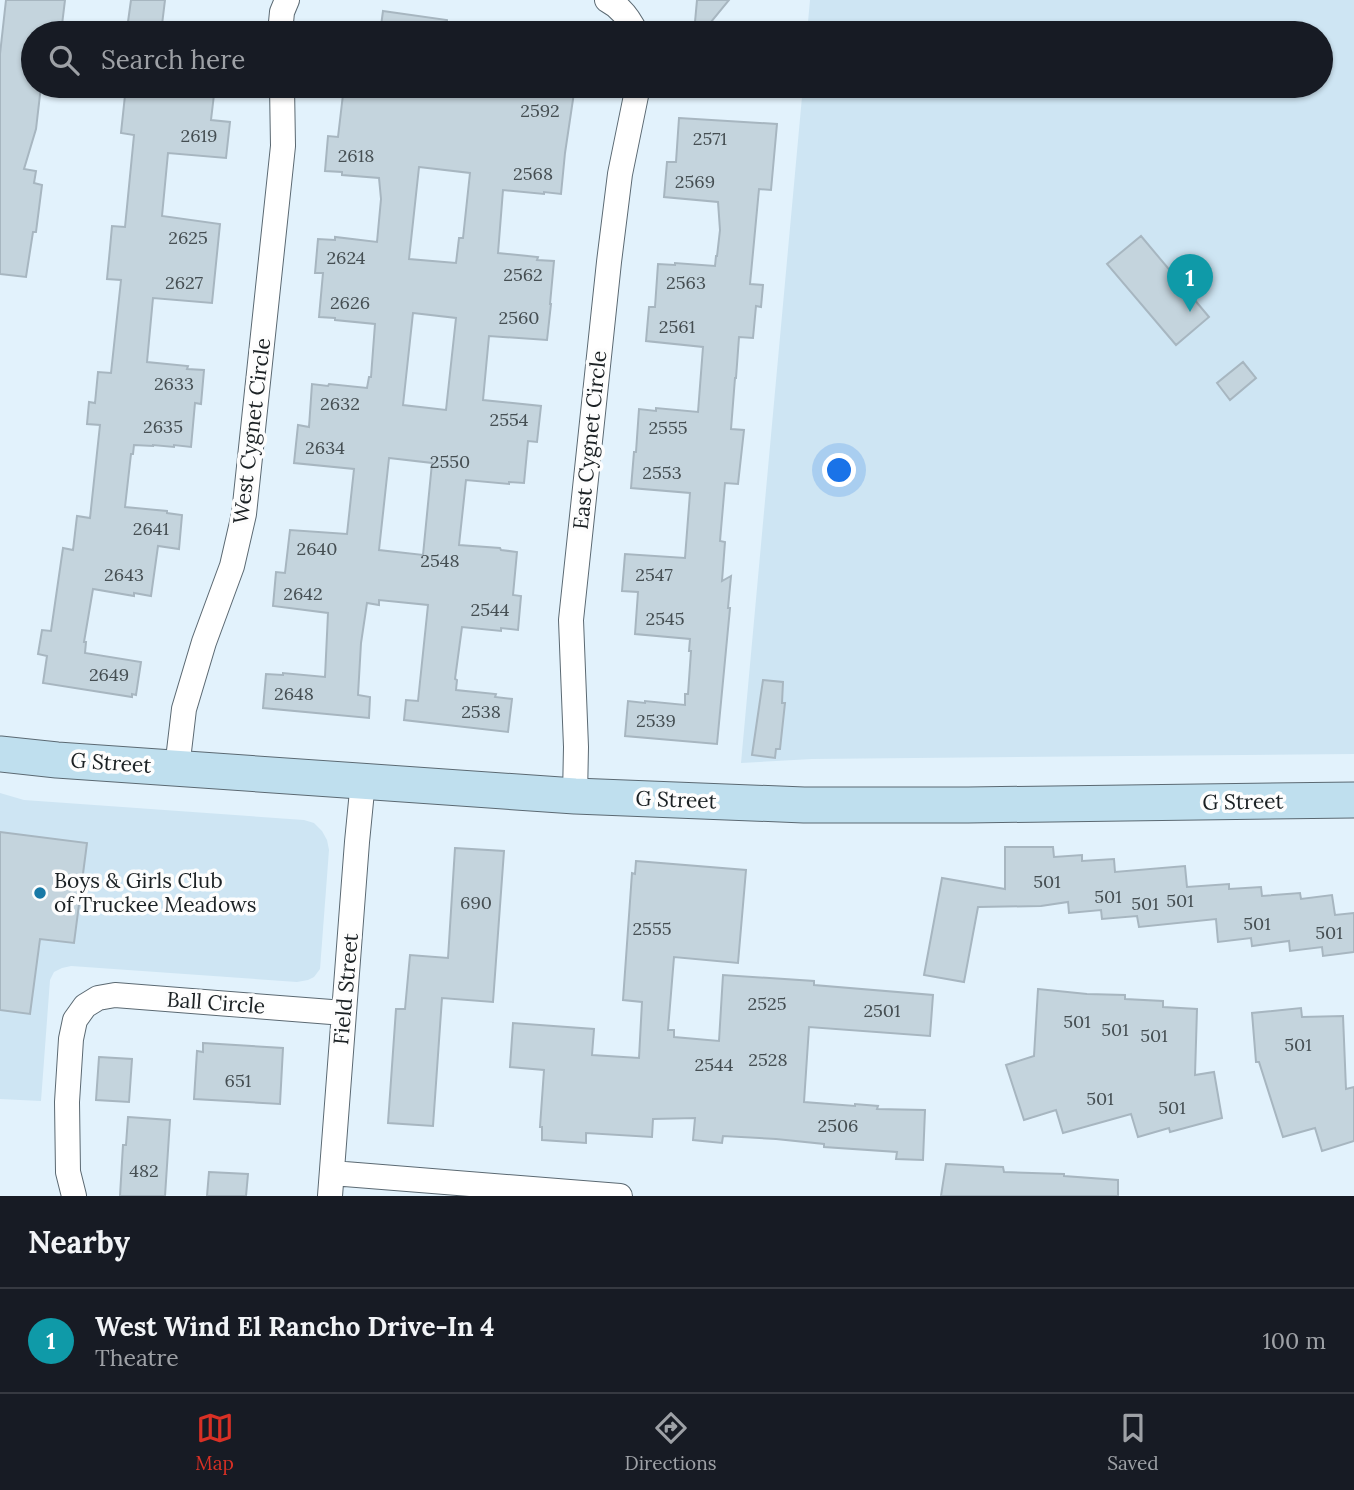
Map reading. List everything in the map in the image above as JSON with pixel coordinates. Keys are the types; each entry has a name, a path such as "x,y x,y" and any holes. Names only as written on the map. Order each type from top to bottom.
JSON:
{"street":[{"path":"281,21 287,0"},
{"path":"607,0 630,21"},
{"name":"West Cygnet Circle","path":"177,768 184,709 204,642 232,566 244,514 283,146 282,98"},
{"name":"East Cygnet Circle","path":"575,796 576,747 571,620 612,237 620,174 636,98"},
{"name":"G Street","path":"0,754 640,800 871,806 1354,800"},
{"name":"Field Street","path":"331,1184 363,781"},
{"name":"Ball Circle","path":"74,1196 68,1172 67,1102 71,1039 75,1020 85,1006 98,998 115,995 344,1013"},
{"path":"331,1184 620,1196"}],"shaded area":[{"path":"810,0 1354,0 1354,754 812,759 741,763 802,98 1333,98 1333,21 808,21"},
{"path":"0,793 24,800 304,820 314,823 327,840 329,850 320,969 314,977 297,982 71,966 62,968 54,972 50,980 41,1101 0,1099"}],"building":[{"path":"6,0 65,0 62,21 21,21 21,98 40,98 36,129 24,169 36,171 34,183 42,185 36,232 33,232 26,277 0,274 0,54"},
{"path":"131,0 165,0 162,21 128,21"},
{"path":"697,0 729,0 712,21 695,21"},
{"path":"383,11 447,20 447,21 382,21"},
{"path":"125,98 214,98 211,120 230,122 226,158 168,153 162,216 220,224 212,303 153,298 147,362 204,370 201,404 195,403 191,447 134,445 131,454 125,507 182,515 179,549 158,546 151,596 93,589 84,642 85,653 141,662 136,695 132,694 132,697 43,683 47,656 38,654 42,630 51,631 63,548 73,550 77,516 90,518 100,425 87,424 89,402 95,403 98,372 111,373 121,280 107,279 112,226 125,227 134,135 121,133"},
{"path":"343,98 573,98 561,194 503,190 498,253 554,261 551,304 547,340 489,336 483,400 541,406 537,442 528,441 524,483 466,480 459,545 517,552 513,595 521,596 518,630 462,627 455,679 456,690 496,694 495,697 512,699 508,732 404,720 406,700 418,701 428,605 379,600 379,605 367,603 361,643 358,695 370,697 369,718 263,708 266,674 325,677 328,613 273,606 276,572 285,573 290,530 347,534 354,469 294,463 298,425 309,427 312,384 367,388 371,377 375,324 319,317 323,273 315,273 318,239 335,240 335,237 377,242 381,199 379,178 325,171 328,136 338,137","holes":["419,167 470,173 463,238 459,238 456,263 409,259","413,313 456,318 446,410 403,405","389,458 432,463 423,555 379,550"]},
{"path":"679,118 777,124 771,190 759,189 750,284 763,285 761,307 756,306 753,338 739,337 735,378 731,429 744,430 738,484 725,483 720,541 725,542 722,581 731,576 717,744 625,736 628,701 685,705 685,694 688,694 690,639 635,634 638,592 622,591 625,554 685,558 690,493 631,488 639,409 698,412 703,347 646,341 649,307 655,307 658,264 715,266 717,256 720,230 718,202 664,197 667,162 676,162"},
{"path":"1141,236 1209,317 1176,345 1107,264"},
{"path":"1243,362 1256,378 1230,400 1217,383"},
{"path":"763,680 783,682 782,703 785,703 780,749 776,749 775,758 752,755"},
{"name":"Boys & Girls Club of Truckee Meadows","path":"0,832 87,843 74,943 40,939 30,1014 0,1010"},
{"path":"1005,847 1053,847 1054,857 1082,855 1082,861 1114,859 1115,872 1185,866 1187,887 1229,884 1229,889 1261,887 1262,896 1300,893 1301,899 1332,895 1335,915 1354,913 1354,952 1323,956 1322,947 1290,951 1289,941 1252,946 1251,938 1218,942 1216,919 1139,927 1137,916 1102,919 1101,910 1069,913 1068,902 1041,906 978,907 964,982 924,975 942,878 1005,889"},
{"path":"455,848 504,851 493,1002 442,998 433,1126 388,1123 396,1009 405,1009 410,955 448,958"},
{"path":"636,861 746,870 738,963 674,957 668,1030 674,1030 674,1037 719,1041 723,975 814,981 814,985 933,995 930,1036 809,1027 804,1102 878,1106 877,1109 925,1110 923,1160 896,1159 897,1152 824,1147 824,1144 776,1139 723,1136 722,1143 693,1140 695,1118 653,1119 652,1137 586,1133 586,1143 542,1140 540,1127 544,1070 510,1067 513,1023 594,1029 592,1055 639,1058 642,1002 623,1000 632,873 635,874"},
{"path":"1038,989 1125,995 1125,999 1163,1001 1163,1007 1197,1009 1195,1075 1214,1072 1222,1118 1170,1132 1169,1128 1138,1137 1131,1114 1063,1133 1056,1110 1024,1120 1006,1065 1034,1056"},
{"path":"1301,1008 1302,1017 1343,1016 1346,1089 1354,1087 1354,1141 1322,1151 1315,1128 1283,1137 1259,1062 1256,1062 1252,1013"},
{"path":"203,1043 283,1048 280,1104 194,1099 197,1051 203,1052"},
{"path":"99,1057 132,1059 129,1102 96,1100"},
{"path":"128,1117 170,1120 165,1196 120,1196 123,1145 126,1145"},
{"path":"946,1164 1003,1167 1004,1172 1064,1174 1118,1180 1118,1196 941,1196"},
{"path":"209,1172 248,1174 246,1196 207,1196"}],"place":[{"name":"West Wind El Rancho Drive-In 4","path":"1190,312"},
{"name":"Boys & Girls Club of Truckee Meadows","path":"40,893"}]}
